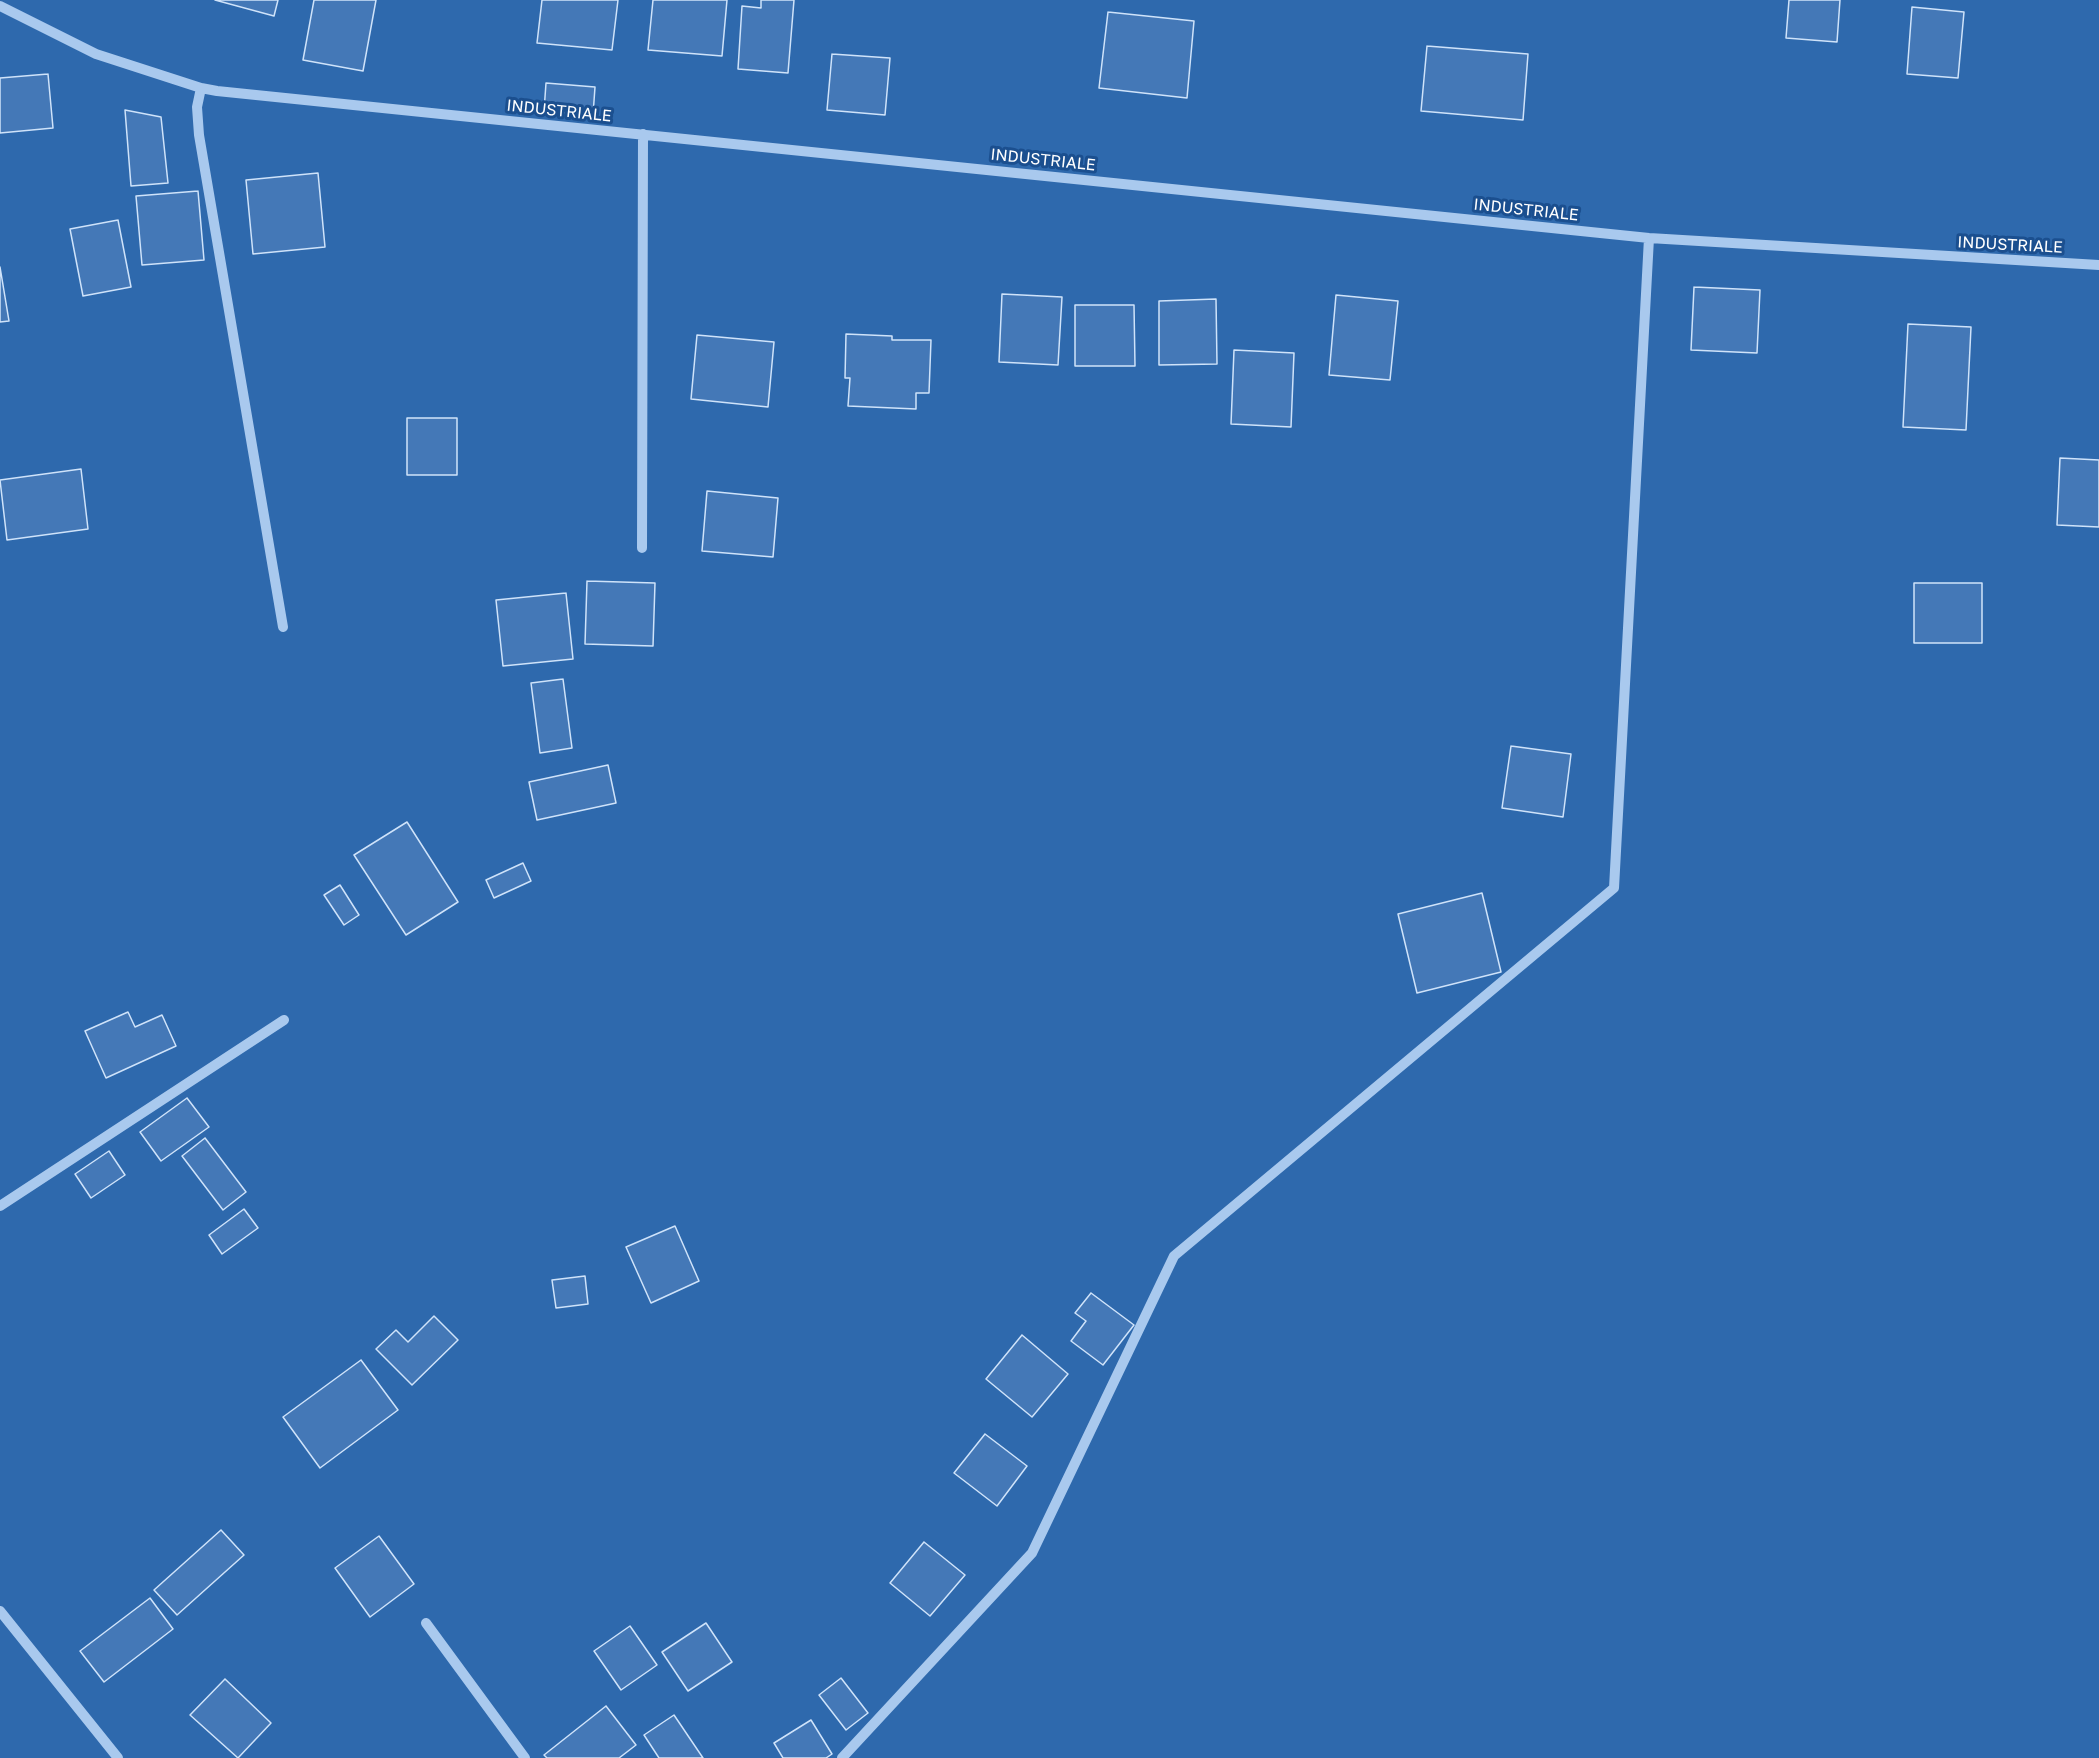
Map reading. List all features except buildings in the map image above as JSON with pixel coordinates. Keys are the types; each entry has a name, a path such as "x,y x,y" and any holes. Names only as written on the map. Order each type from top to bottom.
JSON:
{"street":[{"name":"INDUSTRIALE","path":"0,6 96,54 201,88 1649,238 2099,266"},
{"path":"201,88 197,107 199,135 283,627"},
{"path":"642,548 643,134"},
{"path":"842,1758 1032,1553 1174,1256 1614,888 1649,238"},
{"path":"0,1206 284,1020"},
{"path":"0,1611 118,1758"},
{"path":"426,1623 525,1758"}],"shaded area":[{"path":"0,0 2099,0 2099,1758 0,1758"}]}
